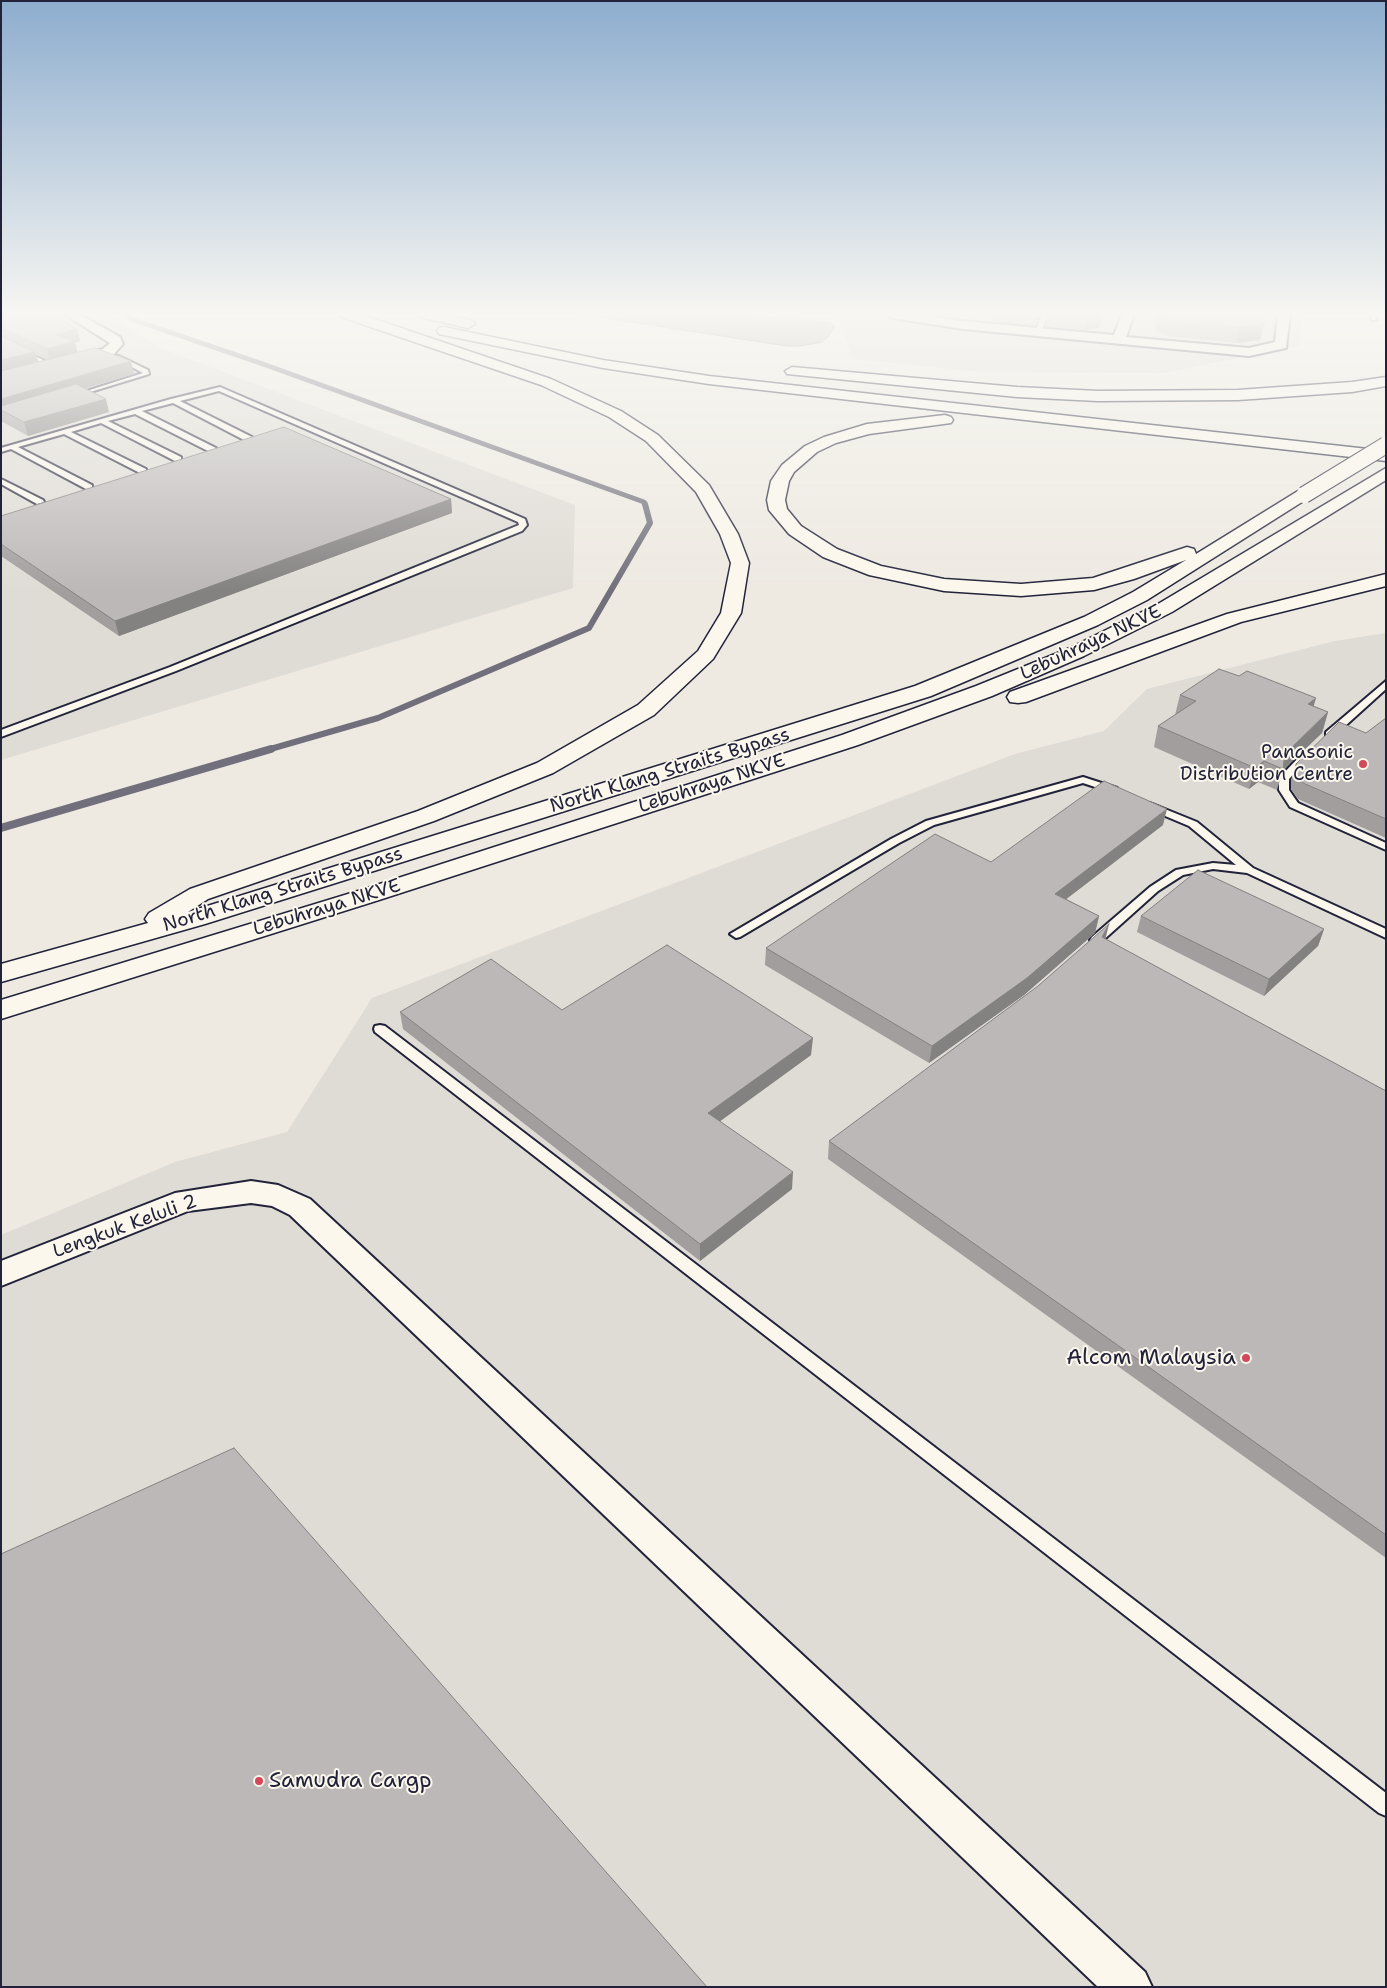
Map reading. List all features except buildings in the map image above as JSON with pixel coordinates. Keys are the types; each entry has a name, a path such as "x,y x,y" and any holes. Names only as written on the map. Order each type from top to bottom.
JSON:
{"highway":[{"path":"136,933 199,894 426,816 545,768 646,710 706,654 731,613 740,562 718,513 703,489 652,438 615,414 600,407"},
{"path":"946,407 1386,456"},
{"path":"1064,407 1386,443"},
{"path":"1037,417 917,421 867,429 836,438 811,449 788,469 776,491 778,510 795,530 810,542 830,553 876,571 944,585 1021,590 1094,584 1127,575 1200,548 1282,510 1386,443"},
{"name":"Lebuhraya NKVE","path":"1,1010 370,895 850,740 984,692 1077,652 1165,608 1386,473"},
{"name":"North Klang Straits Bypass","path":"1,972 214,912 759,744 923,691 1091,621 1140,596 1282,510"},
{"path":"370,895 698,808 964,718 1037,689 1234,618 1335,591 1386,580"},
{"path":"1037,689 1295,613 1386,595"}],"street":[{"name":"Lengkuk Keluli 2","path":"1,1274 185,1201 251,1192 278,1196 300,1207 1130,1987"}],"lane":[{"path":"1,450 150,407"},
{"path":"187,407 249,438"},
{"path":"1,734 182,665 510,533 523,525 522,521 261,407"},
{"path":"136,411 213,450"},
{"path":"102,421 178,460"},
{"path":"65,432 143,471"},
{"path":"12,447 89,486"},
{"path":"1,481 40,502"},
{"path":"1325,738 1386,684"},
{"path":"1311,752 1284,778 1284,790 1294,805 1386,847"},
{"path":"736,934 895,841 930,823 1083,780 1123,794"},
{"path":"1141,802 1193,824 1249,870 1386,934"},
{"path":"1088,947 1154,890 1180,872 1213,866 1249,870"},
{"path":"380,1029 1386,1806"}],"shaded area":[{"path":"1,407 316,407 575,505 573,588 1,760"},
{"path":"1386,633 1386,1987 1,1987 1,1235 175,1162 287,1132 372,998 1015,754 1104,731 1147,689 1335,641"}],"waterway":[{"path":"381,407 644,502 645,505"},
{"path":"267,750 378,718 589,628 650,523 645,504"},
{"path":"1,828 271,749"}],"place":[{"name":"Panasonic Distribution Centre","path":"1363,764"},
{"name":"Alcom Malaysia","path":"1246,1358"},
{"name":"Samudra Cargp","path":"259,1781"}]}
